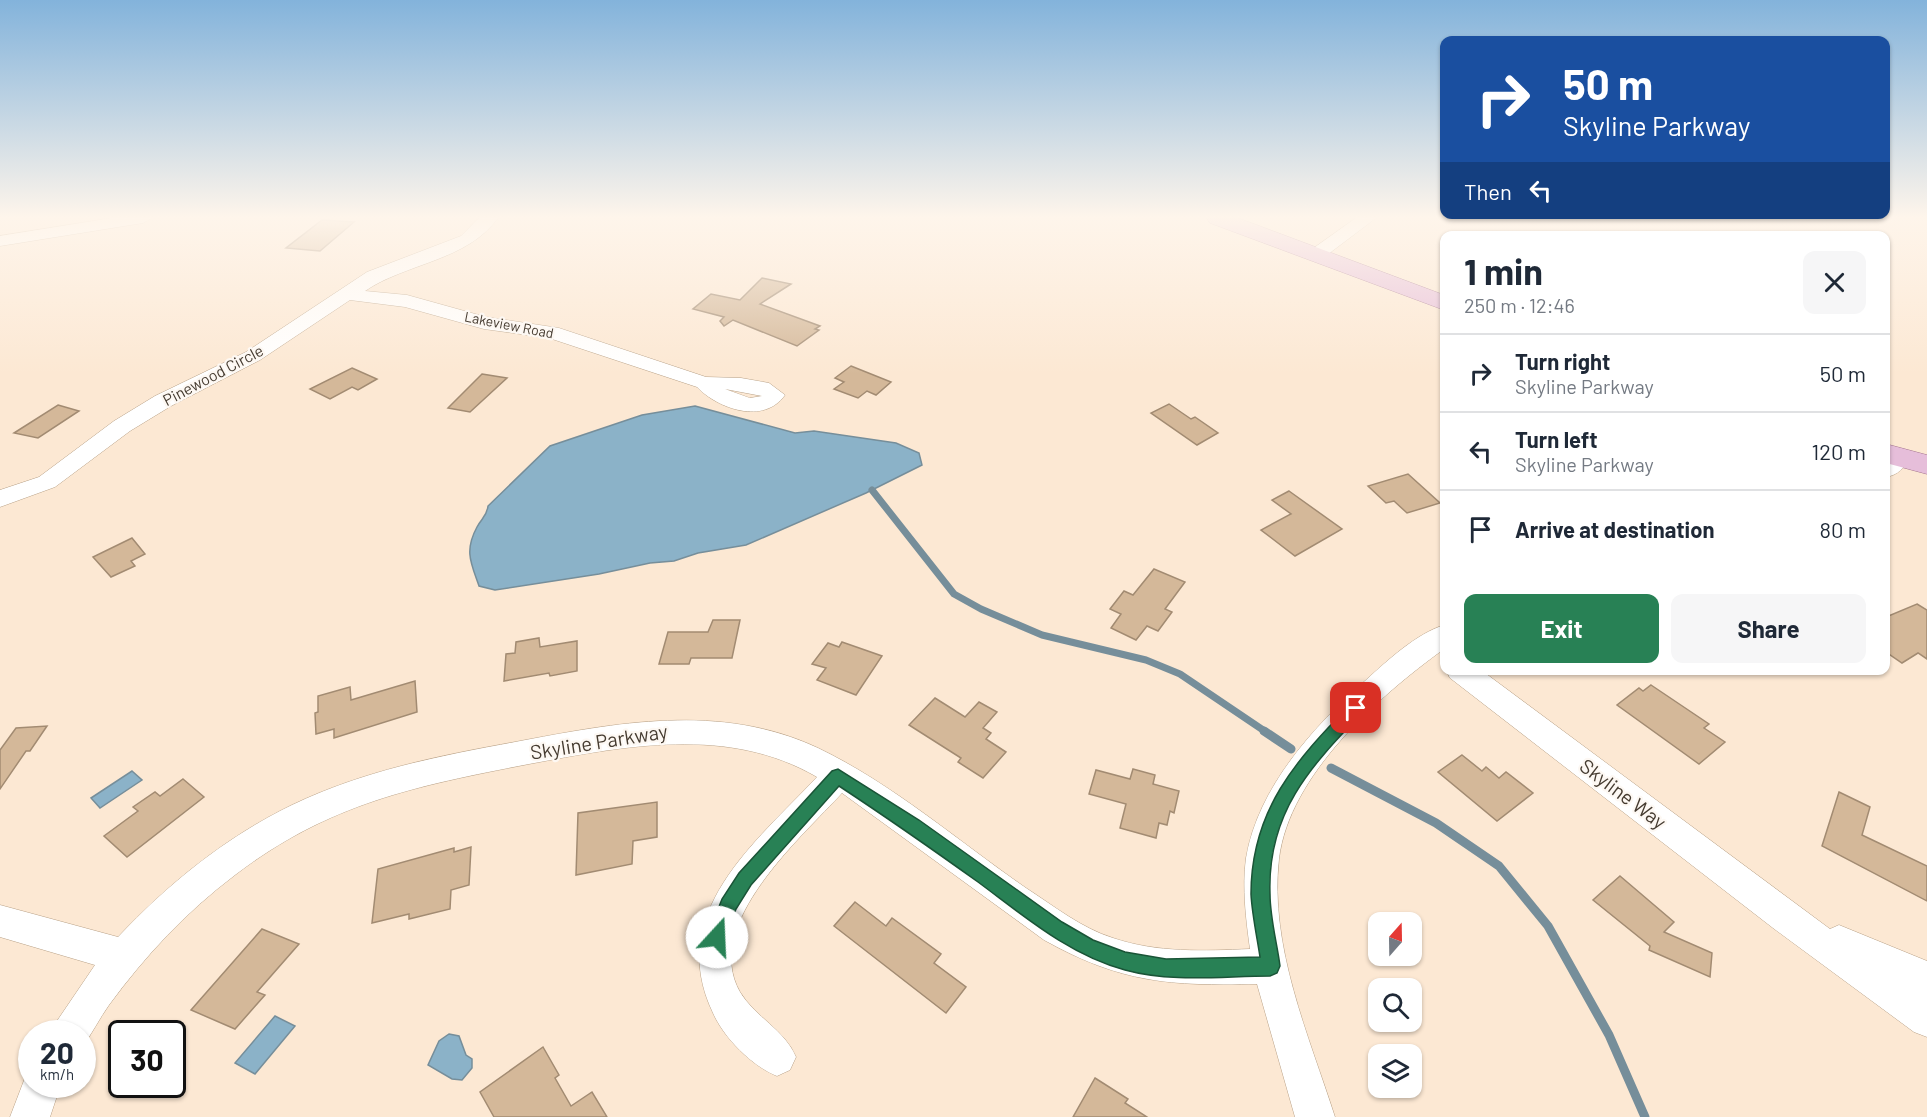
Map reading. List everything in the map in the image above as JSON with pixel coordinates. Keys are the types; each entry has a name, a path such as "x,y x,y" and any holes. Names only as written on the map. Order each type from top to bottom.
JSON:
{"main road":[{"path":"1359,270 1440,301"},
{"path":"1890,460 1927,465"}],"street":[{"name":"Pinewood Circle","path":"0,499 24,493 56,476 129,422 163,401 253,356 344,294 387,270"},
{"name":"Lakeview Road","path":"344,294 407,302 484,323 552,332 704,383"},
{"path":"1315,1117 1270,966 1260,894 1263,855 1275,815 1293,779 1316,750 1388,677 1439,647"},
{"name":"Skyline Way","path":"1467,675 1785,917 1927,1019"},
{"name":"Skyline Parkway","path":"80,1020 124,956 164,914 253,844 299,816 326,804 406,777 590,741 669,730 706,730 781,747 812,759 913,826 1056,928 1088,947 1125,961 1166,968 1270,966"},
{"path":"777,1057 736,1017 723,995 714,949 719,925 745,879 838,776"},
{"name":"Skyline Way","path":"1785,917 1927,980"},
{"path":"0,921 124,956"},
{"path":"30,1117 37,1098"}],"water":[{"path":"695,406 795,433 814,431 896,443 919,453 922,465 866,493 746,545 698,553 674,561 650,563 599,574 495,590 479,586 470,557 471,543 477,527 488,506 550,446 642,415"},
{"path":"132,771 142,780 100,808 91,798"},
{"path":"275,1016 295,1026 255,1074 235,1063"},
{"path":"449,1034 459,1036 466,1055 472,1059 472,1068 462,1080 452,1079 428,1065 439,1041"}],"building":[{"path":"762,278 791,284 760,304 820,326 815,329 819,330 797,346 733,320 724,326 720,321 724,317 693,309 711,294 740,300"},
{"path":"851,366 891,382 876,395 867,391 858,398 834,389 844,382 835,378"},
{"path":"352,368 377,379 358,390 352,387 330,399 310,389"},
{"path":"482,374 507,378 470,412 448,408"},
{"path":"1169,404 1191,419 1195,417 1218,433 1197,445 1151,413"},
{"path":"58,405 79,411 38,438 14,433"},
{"path":"1408,474 1440,503 1407,513 1394,501 1386,503 1368,486"},
{"path":"1289,491 1342,529 1295,556 1261,530 1291,514 1272,500"},
{"path":"132,538 145,554 131,561 135,566 111,577 93,557"},
{"path":"1154,569 1185,582 1165,609 1172,612 1158,631 1147,626 1136,640 1111,628 1121,614 1110,609 1124,591 1133,595"},
{"path":"1917,604 1927,610 1927,659 1918,653 1902,663 1890,655 1890,615"},
{"path":"713,620 740,620 732,658 691,658 689,664 659,664 668,632 708,632"},
{"path":"539,638 540,647 577,641 577,671 550,676 549,673 504,681 506,654 515,653 516,642"},
{"path":"842,642 882,656 856,695 817,680 826,668 812,664 828,643 839,647"},
{"path":"415,681 417,712 334,738 334,729 316,734 315,713 318,712 318,696 350,687 351,700"},
{"path":"1651,685 1709,724 1704,728 1725,742 1699,764 1617,705 1639,688 1643,691"},
{"path":"935,698 965,717 979,702 997,712 983,728 991,733 986,739 1006,752 983,778 958,762 961,758 909,725"},
{"path":"47,726 30,751 26,751 0,789 0,750 16,728"},
{"path":"1462,755 1482,771 1486,767 1499,778 1506,772 1533,793 1497,821 1438,772"},
{"path":"1133,769 1155,775 1153,784 1179,791 1174,813 1170,811 1167,825 1159,823 1156,838 1120,828 1126,804 1089,794 1096,770 1130,779"},
{"path":"183,779 204,797 127,857 104,836 138,811 133,807 155,792 160,796"},
{"path":"1839,792 1870,807 1862,835 1927,866 1927,901 1822,846"},
{"path":"657,802 657,837 633,841 632,864 576,875 578,813"},
{"path":"471,847 469,885 451,890 450,909 409,919 409,914 372,923 378,869 454,848 454,852"},
{"path":"1620,876 1674,922 1664,932 1712,953 1710,977 1649,950 1650,946 1593,900"},
{"path":"855,902 886,926 892,918 941,954 934,963 966,987 946,1013 834,926"},
{"path":"262,929 299,944 257,992 265,995 235,1029 191,1010"},
{"path":"543,1047 559,1075 555,1078 571,1106 592,1092 607,1117 494,1117 480,1092"},
{"path":"1095,1078 1128,1099 1125,1103 1147,1117 1073,1117"}],"waterway":[{"path":"872,490 954,594 981,609 1042,635 1146,660 1180,674 1266,732"},
{"path":"1264,731 1291,749"},
{"path":"1331,768 1436,823 1499,866 1548,926 1609,1035 1645,1117"}],"route":[{"path":"717,937 719,925 745,879 838,776 866,793 1056,928 1088,947 1125,961 1166,968 1270,966 1260,894 1263,855 1275,815 1293,779 1316,750 1356,708"}]}
